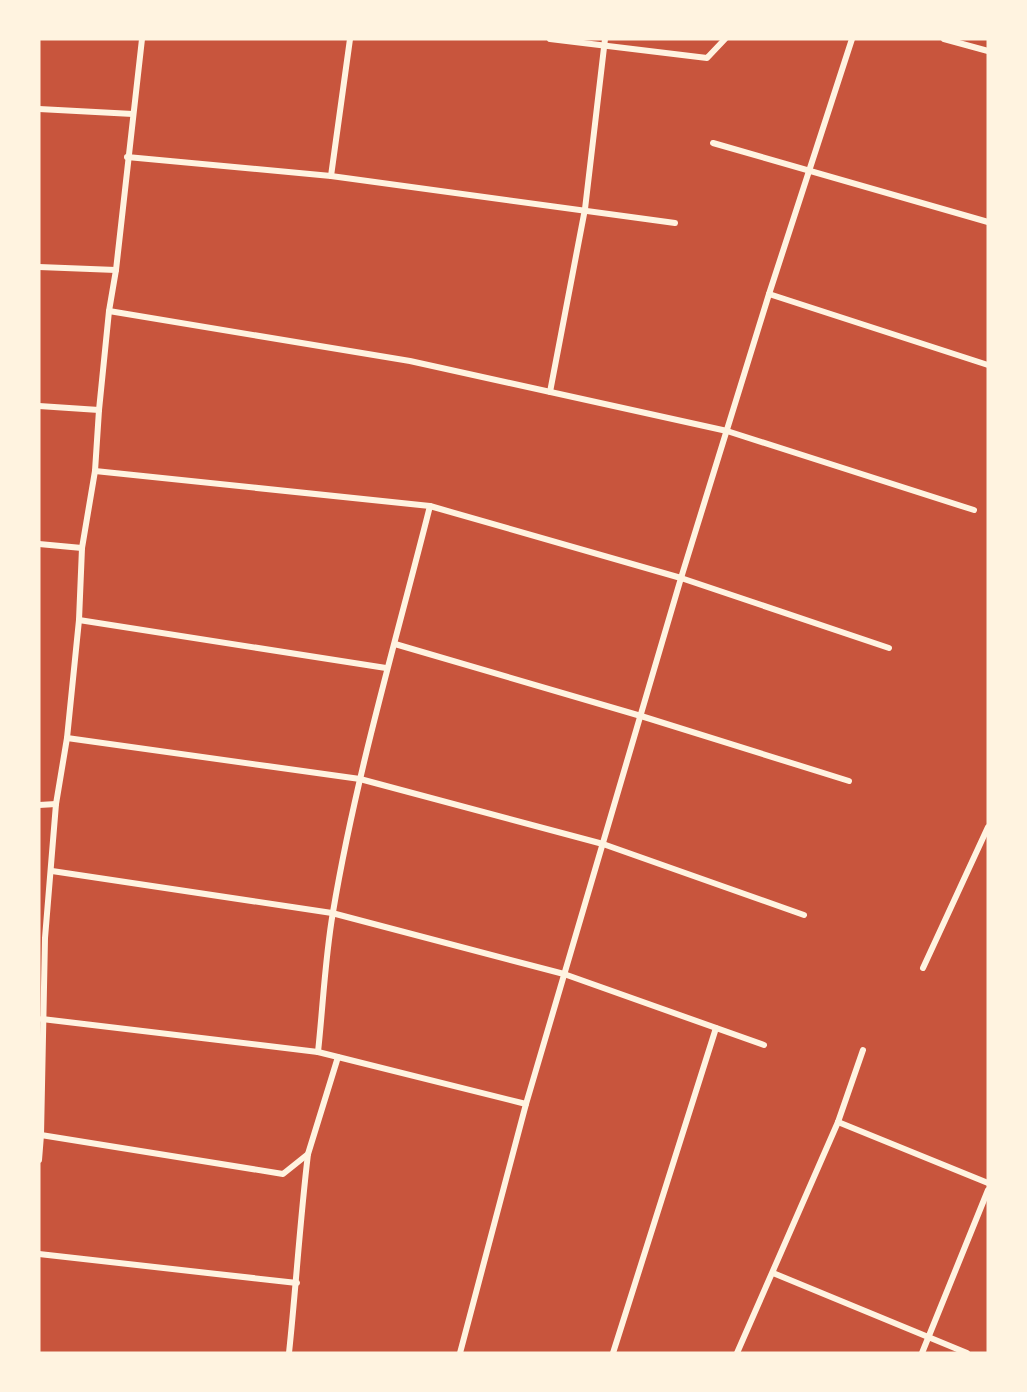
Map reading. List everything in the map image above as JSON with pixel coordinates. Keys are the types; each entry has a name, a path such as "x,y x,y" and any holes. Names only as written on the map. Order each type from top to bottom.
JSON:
{"street":[{"path":"39,1160 42,939 67,738 79,620 82,548 95,471 109,311 116,270 142,39"},
{"path":"331,176 350,39"},
{"path":"550,39 604,43 706,58 725,39"},
{"path":"460,1353 526,1104 681,578 769,294 852,39"},
{"path":"944,39 988,51"},
{"path":"550,392 585,209 604,43"},
{"path":"39,109 133,114"},
{"path":"713,143 988,222"},
{"path":"127,158 331,176 675,223"},
{"path":"39,267 116,270"},
{"path":"769,294 988,365"},
{"path":"109,311 410,361 727,431 974,510"},
{"path":"39,406 99,410"},
{"path":"95,471 430,506 681,578 889,648"},
{"path":"318,1052 332,913 386,668 395,644 430,506"},
{"path":"39,544 82,548"},
{"path":"79,620 386,668"},
{"path":"395,644 641,716 849,781"},
{"path":"67,738 360,778 603,844 804,915"},
{"path":"39,805 57,804"},
{"path":"923,968 988,827"},
{"path":"52,871 332,913 564,974 764,1045"},
{"path":"42,1019 318,1052 526,1104"},
{"path":"613,1353 716,1028"},
{"path":"737,1353 838,1122 863,1050"},
{"path":"289,1353 297,1283 301,1207 308,1154 338,1057"},
{"path":"838,1122 988,1183"},
{"path":"41,1135 283,1174 308,1154"},
{"path":"922,1353 988,1190"},
{"path":"39,1254 297,1283"},
{"path":"773,1273 967,1353"}]}
